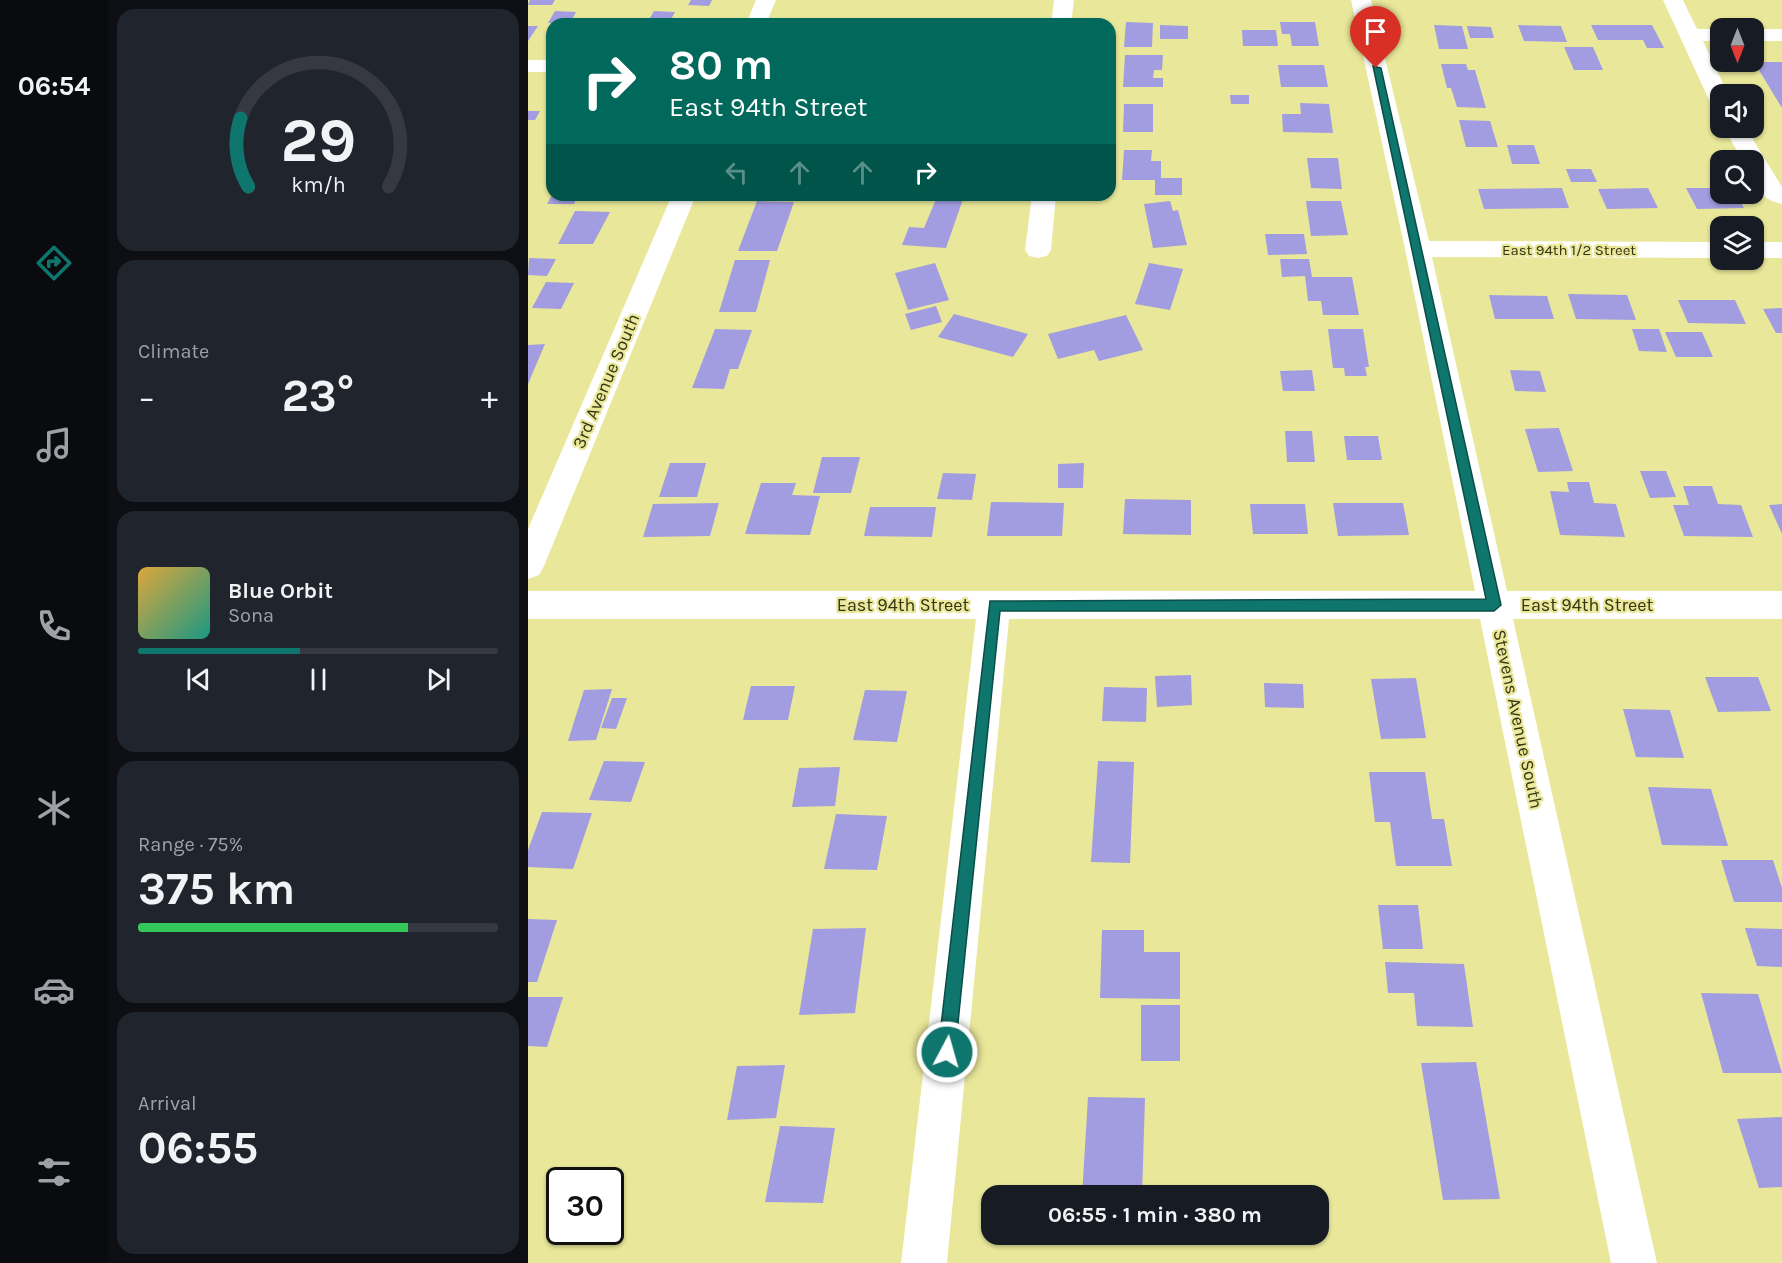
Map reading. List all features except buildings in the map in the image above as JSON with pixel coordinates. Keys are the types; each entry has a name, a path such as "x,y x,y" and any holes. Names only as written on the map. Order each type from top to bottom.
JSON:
{"street":[{"path":"758,18 766,0"},
{"path":"1062,18 1064,0"},
{"name":"Stevens Avenue South","path":"1361,0 1418,249 1634,1263"},
{"path":"1672,0 1713,84"},
{"path":"1690,35 1710,35"},
{"path":"1764,35 1782,35"},
{"path":"528,66 546,66"},
{"path":"1764,180 1770,190 1782,197"},
{"name":"3rd Avenue South","path":"528,566 681,201"},
{"path":"1038,250 1043,201"},
{"name":"East 94th 1/2 Street","path":"1418,249 1710,250"},
{"path":"1764,250 1782,250"},
{"name":"East 94th Street","path":"528,604 1782,605"},
{"path":"924,1263 994,605"}],"route":[{"path":"947,1052 994,605 1494,605 1418,249 1376,68"}]}
